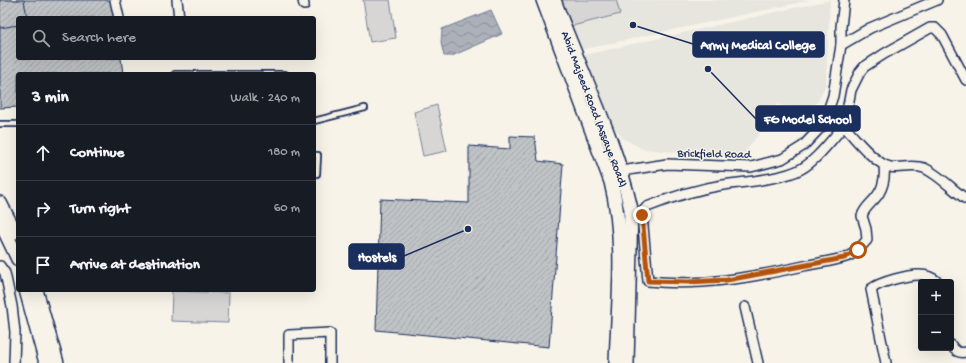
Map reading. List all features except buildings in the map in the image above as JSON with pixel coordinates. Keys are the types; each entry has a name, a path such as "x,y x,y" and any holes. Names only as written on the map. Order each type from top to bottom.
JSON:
{"main road":[{"name":"Abid Majeed Road (Assaye Road)","path":"543,0 614,172 626,187 631,209 627,363"},
{"name":"Abid Majeed Road (Assaye Road)","path":"554,0 607,134 614,172 619,234 616,363"},
{"path":"0,203 16,233"},
{"path":"0,221 16,254"},
{"path":"27,292 46,363"},
{"path":"37,292 57,363"}],"street":[{"path":"115,0 119,16"},
{"path":"176,0 179,16"},
{"name":"Brickfield Road","path":"614,172 667,164 751,167 782,158 803,146 823,125 833,96 841,45 844,0"},
{"path":"841,45 870,28 937,0"},
{"path":"884,165 882,188 879,194 866,208 862,216 868,235 867,240 858,250 849,256 727,280 688,282 648,281 642,215 647,207 684,193 721,185 770,178 799,170 813,160 844,126 851,90 860,72 874,60 930,28 935,28 942,34 966,80"},
{"path":"844,126 860,145 884,165 895,167 917,166 925,169 966,199"},
{"path":"0,266 5,274 12,306 15,332 14,363"},
{"path":"886,363 872,289 878,284 920,275 932,277 934,279"},
{"path":"745,307 758,363"},
{"path":"289,363 289,335 330,333 330,363"},
{"path":"954,350 962,353 966,352"}],"lane":[{"path":"316,120 365,108"},
{"path":"0,124 16,124"},
{"path":"316,154 318,154 316,174"}],"shaded area":[{"path":"363,0 390,0 396,38 370,42"},
{"path":"561,0 811,0 580,50"},
{"path":"561,0 616,0 620,14 572,26"},
{"path":"830,0 826,84 818,101 803,116 792,116 785,107 777,104 759,134 743,154 725,157 643,149 624,139 610,124 584,55"},
{"path":"437,105 447,151 423,156 414,112"},
{"path":"172,292 229,293 228,323 171,321"}],"water":[{"path":"491,10 502,34 452,56 444,56 441,43 442,29"}],"place":[{"name":"Army Medical College","path":"633,25"},
{"name":"FG Model School","path":"708,69"},
{"name":"Hostels","path":"468,229"}],"route":[{"path":"642,215 648,281 710,282 744,278 844,258 858,250"}]}
